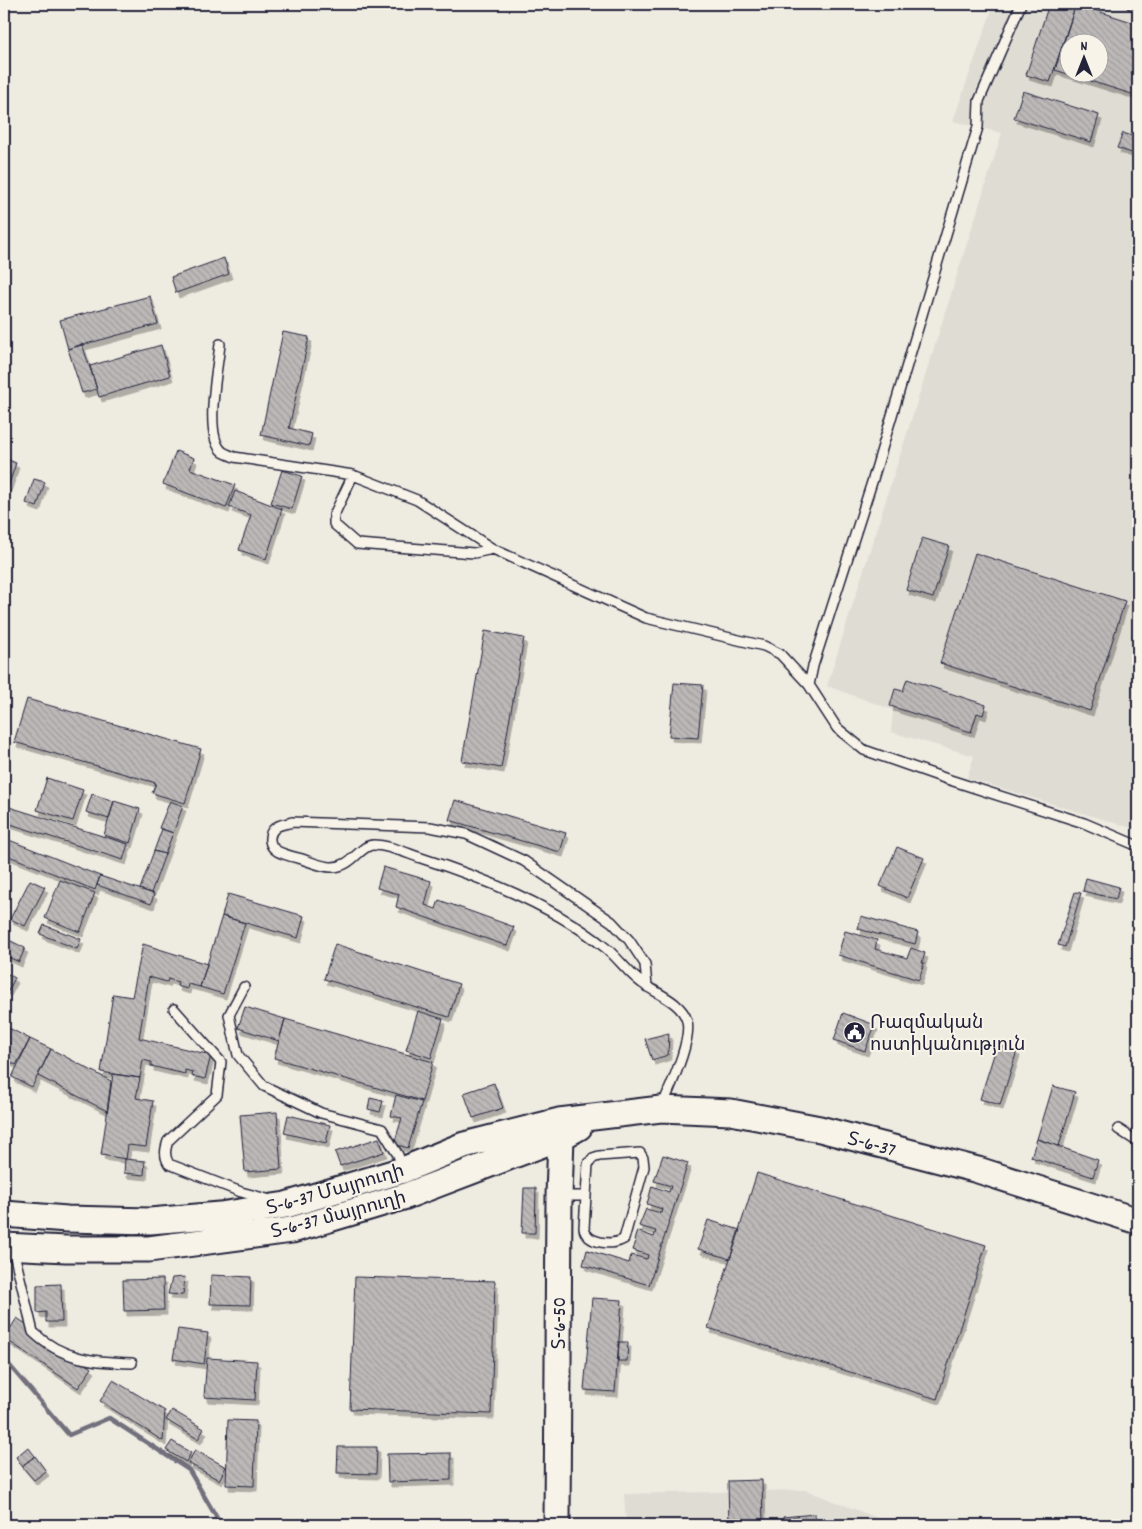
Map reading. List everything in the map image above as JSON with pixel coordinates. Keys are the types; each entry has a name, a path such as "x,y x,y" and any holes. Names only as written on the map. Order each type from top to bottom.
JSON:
{"main road":[{"name":"Տ-6-37","path":"599,1117 661,1110 731,1112 820,1129 978,1170 1138,1221"},
{"name":"Տ-6-37 մայրուղի","path":"8,1246 66,1249 149,1249 292,1230 406,1196 560,1129 599,1117"},
{"name":"Տ-6-37 Մայրուղի","path":"4,1214 67,1219 150,1221 220,1215 286,1205 404,1170 464,1146 560,1129"},
{"name":"Տ-6-50","path":"557,1525 560,1129"},
{"path":"286,1205 292,1230"}],"lane":[{"path":"809,685 873,479 978,127 979,101 1022,4"},
{"path":"1131,4 1138,6"},
{"path":"220,344 212,414 214,435 222,451 234,457 352,475 416,500 492,549 646,618 764,646 780,654 809,685 837,728 864,750 947,780 1084,823 1138,846"},
{"path":"352,475 334,515 334,524 357,544 474,553 492,549"},
{"path":"647,987 645,964 629,940 612,922 524,861 466,834 430,827 292,822 275,827 270,837 270,843 275,850 331,867 343,865 351,861 368,846 373,845 400,850 462,871 555,913 607,949 647,987 681,1008 687,1021 688,1033 685,1045 661,1110"},
{"path":"244,987 229,1015 238,1055 264,1086 320,1113 382,1129 398,1155 404,1170"},
{"path":"174,1009 221,1062 217,1095 168,1141 165,1157 169,1164 241,1192 286,1205"},
{"path":"1118,1129 1138,1142"},
{"path":"640,1153 644,1158 644,1167 624,1239 619,1242 610,1243 589,1238 585,1234 586,1196 588,1164 593,1158 640,1153"},
{"path":"559,1196 586,1196"},
{"path":"8,1246 34,1332 40,1338 60,1352 94,1362 132,1363"}],"shaded area":[{"path":"994,4 1138,4 1138,830 967,778 974,756 891,732 893,710 827,686 1002,133 953,121"},
{"path":"805,1490 896,1525 626,1525 624,1494"}],"building":[{"path":"1049,4 1076,4 1067,32 1060,32 1060,52 1050,82 1026,75"},
{"path":"1076,4 1138,24 1138,96 1093,82 1110,82 1110,32 1067,32"},
{"path":"1060,54 1060,72 1055,70"},
{"path":"1023,91 1099,115 1091,142 1014,118"},
{"path":"1123,133 1138,138 1138,155 1117,148"},
{"path":"224,258 229,274 176,293 171,277"},
{"path":"150,296 158,324 68,349 60,320"},
{"path":"283,332 309,337 289,428 312,434 309,446 261,435"},
{"path":"82,344 97,389 82,393 68,349"},
{"path":"161,345 170,376 99,397 90,366"},
{"path":"176,451 194,458 190,469 235,485 226,508 163,484"},
{"path":"4,458 16,463 7,490 4,489"},
{"path":"282,470 302,476 292,509 271,503"},
{"path":"34,479 45,482 37,507 26,503"},
{"path":"235,491 282,509 266,559 239,550 251,515 229,507"},
{"path":"922,538 949,546 933,598 906,590"},
{"path":"975,553 1125,601 1090,711 940,663"},
{"path":"485,631 524,638 501,768 462,761"},
{"path":"907,679 986,705 983,715 977,713 971,732 890,706 895,689 903,691"},
{"path":"674,683 703,685 698,738 669,736"},
{"path":"27,699 201,749 185,803 152,793 156,783 14,742"},
{"path":"47,778 83,790 73,821 37,810"},
{"path":"92,794 114,801 109,819 86,812"},
{"path":"455,800 566,833 560,852 449,820"},
{"path":"114,801 140,809 130,843 104,835"},
{"path":"170,801 183,806 173,833 159,828"},
{"path":"6,806 128,844 123,860 4,822"},
{"path":"162,829 173,833 165,854 154,851"},
{"path":"4,838 100,876 95,890 4,854"},
{"path":"897,847 924,858 907,898 880,886"},
{"path":"154,851 165,854 151,893 140,889"},
{"path":"383,867 431,881 425,905 436,909 439,900 514,927 507,946 396,907 399,894 377,888"},
{"path":"100,876 154,894 151,904 97,885"},
{"path":"1086,878 1119,887 1116,899 1083,891"},
{"path":"30,880 45,887 25,926 10,919"},
{"path":"60,880 95,893 80,932 45,918"},
{"path":"1075,892 1081,893 1065,947 1058,945"},
{"path":"228,894 304,916 298,938 222,916"},
{"path":"222,916 245,923 223,994 200,987"},
{"path":"861,916 918,932 915,944 858,929"},
{"path":"44,925 81,939 77,949 40,934"},
{"path":"845,931 877,940 875,949 907,958 911,948 925,953 919,980 838,955"},
{"path":"7,939 25,948 19,962 4,955 4,946"},
{"path":"143,944 207,964 200,987 188,984 187,989 177,986 178,982 168,979 167,982 149,977 139,1038 211,1055 205,1079 192,1076 193,1072 185,1070 185,1074 151,1066 151,1062 143,1060 140,1078 101,1072 113,994 132,997"},
{"path":"335,944 459,984 449,1017 324,979"},
{"path":"4,972 15,978 8,991 4,989"},
{"path":"245,1007 285,1019 279,1041 238,1028"},
{"path":"418,1011 443,1019 431,1058 406,1050"},
{"name":"Ռազմական ոստիկանություն","path":"843,1013 875,1025 865,1051 834,1040"},
{"path":"285,1019 433,1062 422,1101 274,1058"},
{"path":"5,1026 30,1039 16,1065 4,1059"},
{"path":"669,1033 668,1055 652,1060 645,1039"},
{"path":"30,1039 51,1049 32,1087 12,1077"},
{"path":"997,1045 1017,1051 1000,1105 980,1099"},
{"path":"51,1049 111,1081 107,1111 38,1076"},
{"path":"113,1074 140,1078 136,1098 153,1101 146,1147 128,1145 126,1159 101,1155"},
{"path":"494,1083 503,1108 473,1118 464,1093"},
{"path":"1053,1086 1075,1092 1059,1146 1037,1139"},
{"path":"396,1095 422,1102 408,1148 394,1144 402,1118 391,1116"},
{"path":"370,1098 383,1101 380,1112 368,1109"},
{"path":"277,1112 281,1169 245,1172 240,1115"},
{"path":"288,1115 330,1125 326,1143 284,1133"},
{"path":"379,1138 384,1152 340,1166 335,1152"},
{"path":"1037,1139 1098,1160 1093,1177 1031,1157"},
{"path":"663,1155 688,1163 649,1285 583,1265 587,1250 629,1263 631,1255 647,1259 648,1255 633,1250 636,1241 634,1240 637,1231 654,1237 656,1231 639,1226 646,1209 661,1213 662,1209 647,1204 652,1186 669,1192 671,1186 654,1181"},
{"path":"125,1159 145,1161 144,1175 124,1173"},
{"path":"757,1173 986,1245 937,1399 708,1328"},
{"path":"524,1188 536,1188 535,1233 522,1233"},
{"path":"708,1220 740,1230 730,1259 698,1249"},
{"path":"211,1275 251,1277 250,1305 210,1304"},
{"path":"185,1277 183,1295 168,1294 172,1278"},
{"path":"355,1277 495,1281 491,1414 350,1409"},
{"path":"163,1279 164,1310 124,1311 123,1280"},
{"path":"61,1284 62,1322 46,1322 46,1312 37,1313 37,1285"},
{"path":"592,1298 622,1300 615,1392 584,1390"},
{"path":"17,1318 92,1368 78,1388 4,1338"},
{"path":"178,1329 208,1333 204,1364 173,1359"},
{"path":"619,1342 628,1342 627,1361 618,1361"},
{"path":"207,1358 257,1361 255,1400 204,1397"},
{"path":"113,1380 165,1411 163,1441 100,1401"},
{"path":"172,1410 204,1429 198,1439 166,1420"},
{"path":"228,1420 256,1421 254,1486 226,1485"},
{"path":"172,1441 191,1453 186,1462 166,1450"},
{"path":"28,1447 35,1456 22,1466 16,1457"},
{"path":"338,1447 377,1447 376,1474 337,1473"},
{"path":"195,1450 226,1467 219,1480 188,1463"},
{"path":"451,1453 451,1480 388,1482 387,1454"},
{"path":"35,1456 46,1471 34,1480 22,1466"},
{"path":"762,1480 763,1525 729,1525 728,1481"},
{"path":"815,1514 816,1525 783,1525 783,1517"}],"waterway":[{"path":"4,1359 69,1435 109,1418 189,1470 221,1525"}],"place":[{"name":"Ռազմական ոստիկանություն","path":"854,1032"}]}
